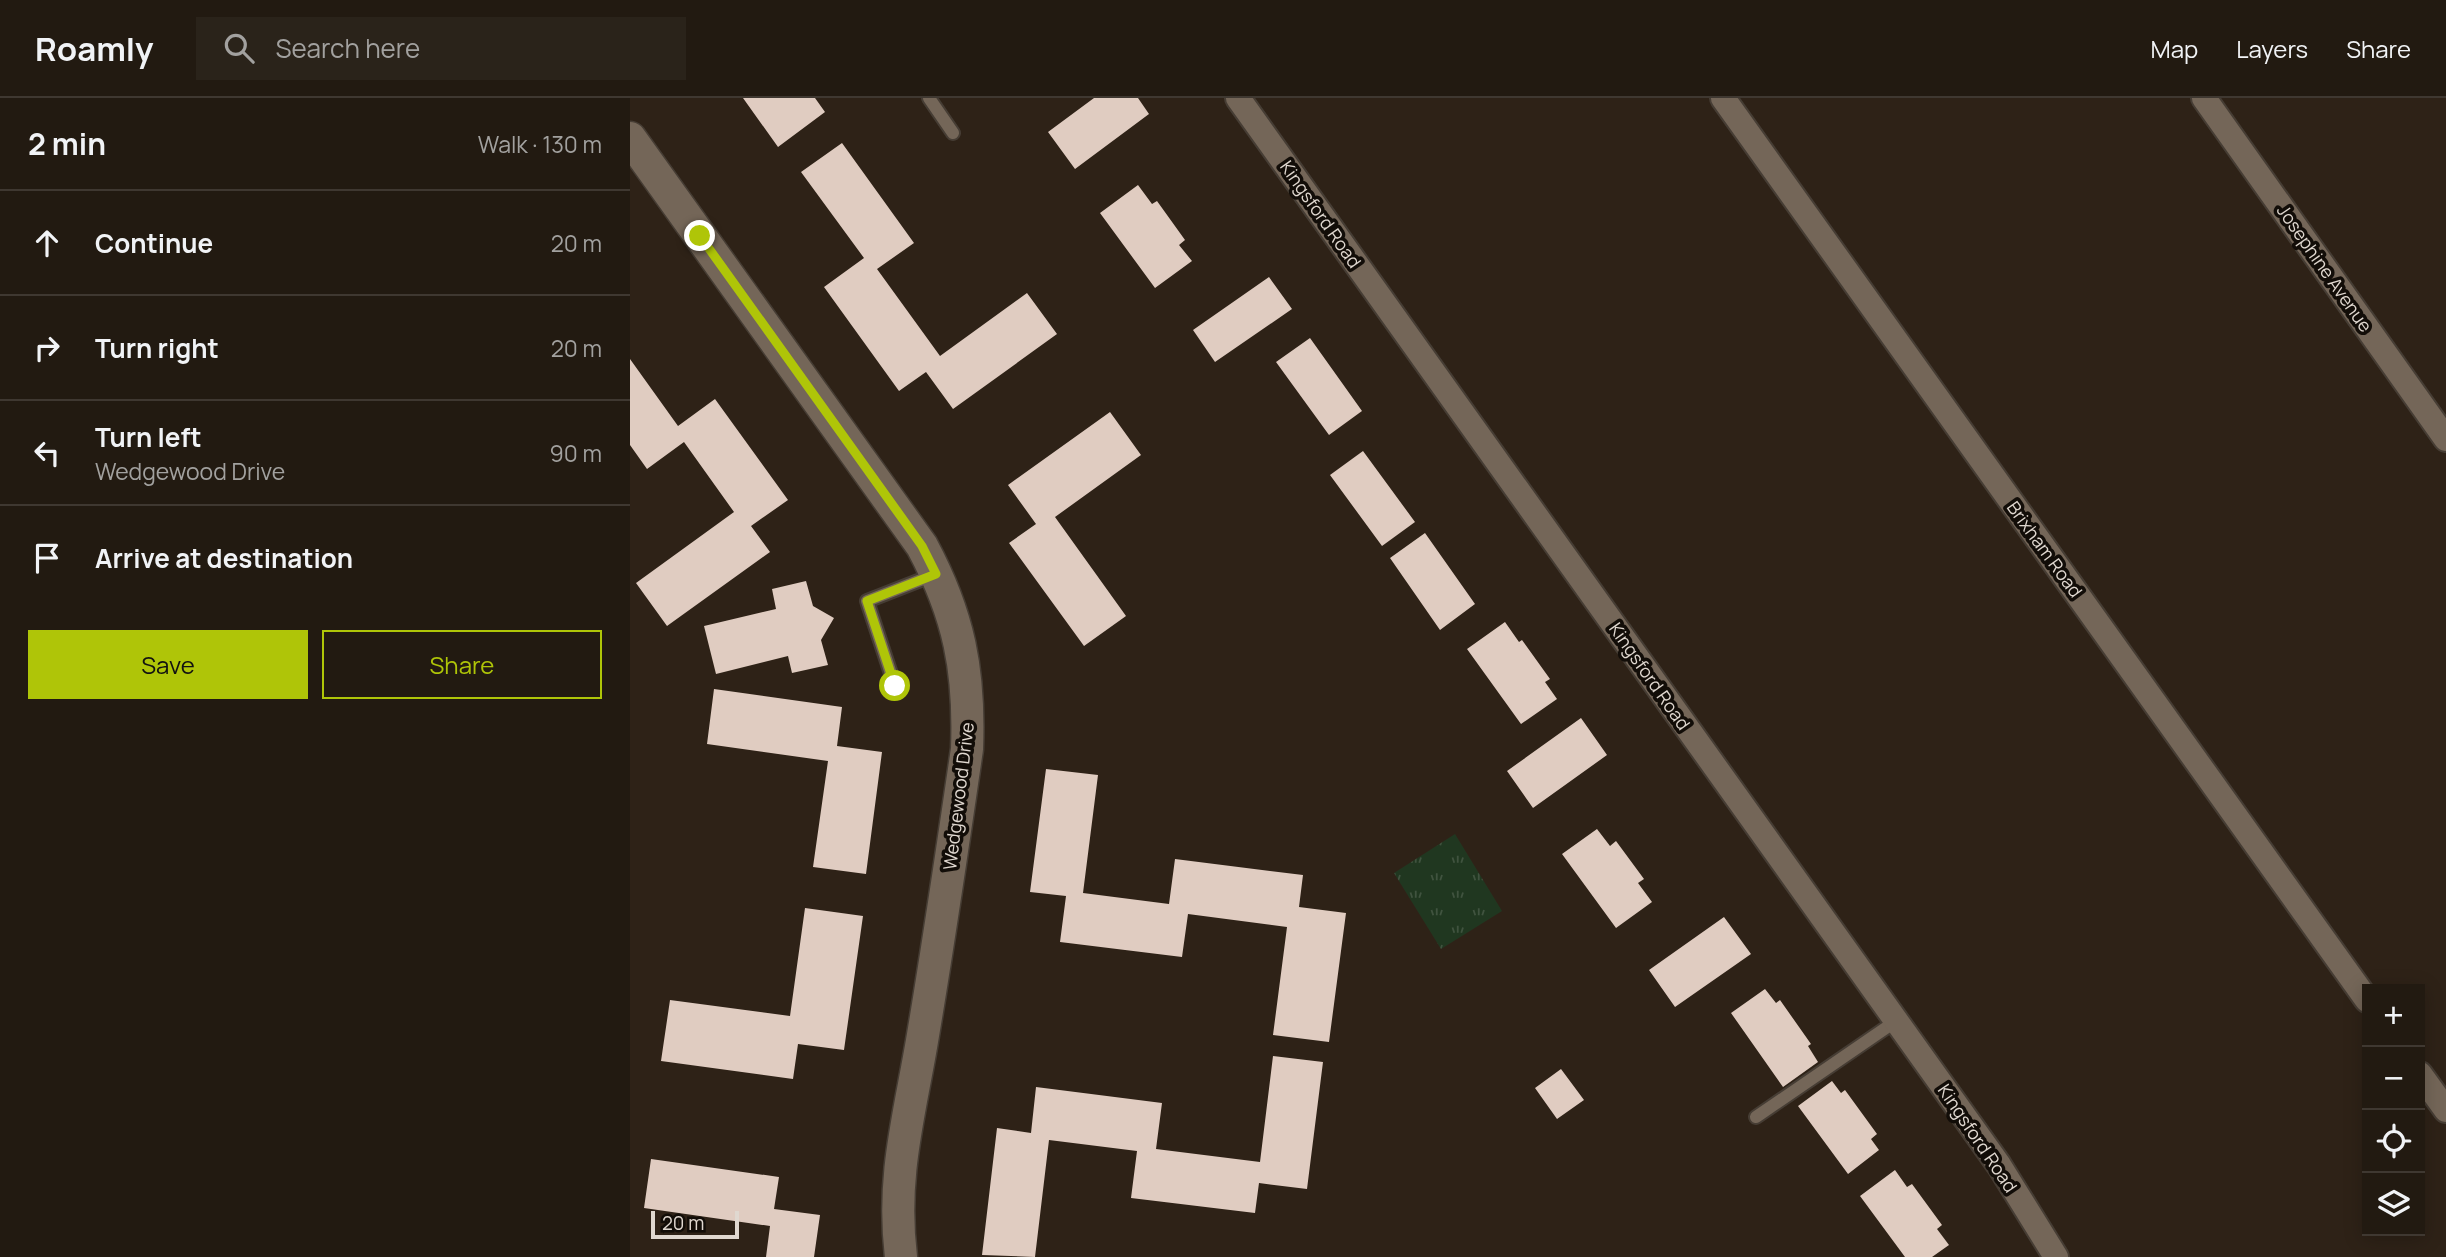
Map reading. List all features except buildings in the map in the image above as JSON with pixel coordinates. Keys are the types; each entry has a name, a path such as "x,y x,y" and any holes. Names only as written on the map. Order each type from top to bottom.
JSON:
{"street":[{"name":"Kingsford Road","path":"1238,98 1999,1166 2056,1257"},
{"name":"Brixham Road","path":"1723,98 2362,993"},
{"name":"Josephine Avenue","path":"2204,98 2446,439"},
{"name":"Wedgewood Drive","path":"630,138 922,546 955,620 966,670 969,711 967,749 923,1038 902,1144 897,1224 901,1257"},
{"path":"2425,1081 2446,1110"}],"lane":[{"path":"929,98 953,132"},
{"path":"895,686 867,601 936,574"},
{"path":"1756,1117 1896,1021"}],"green space":[{"path":"1455,834 1502,911 1441,949 1394,873"}],"route":[{"path":"700,236 922,546 936,574 867,601 895,686"}]}
